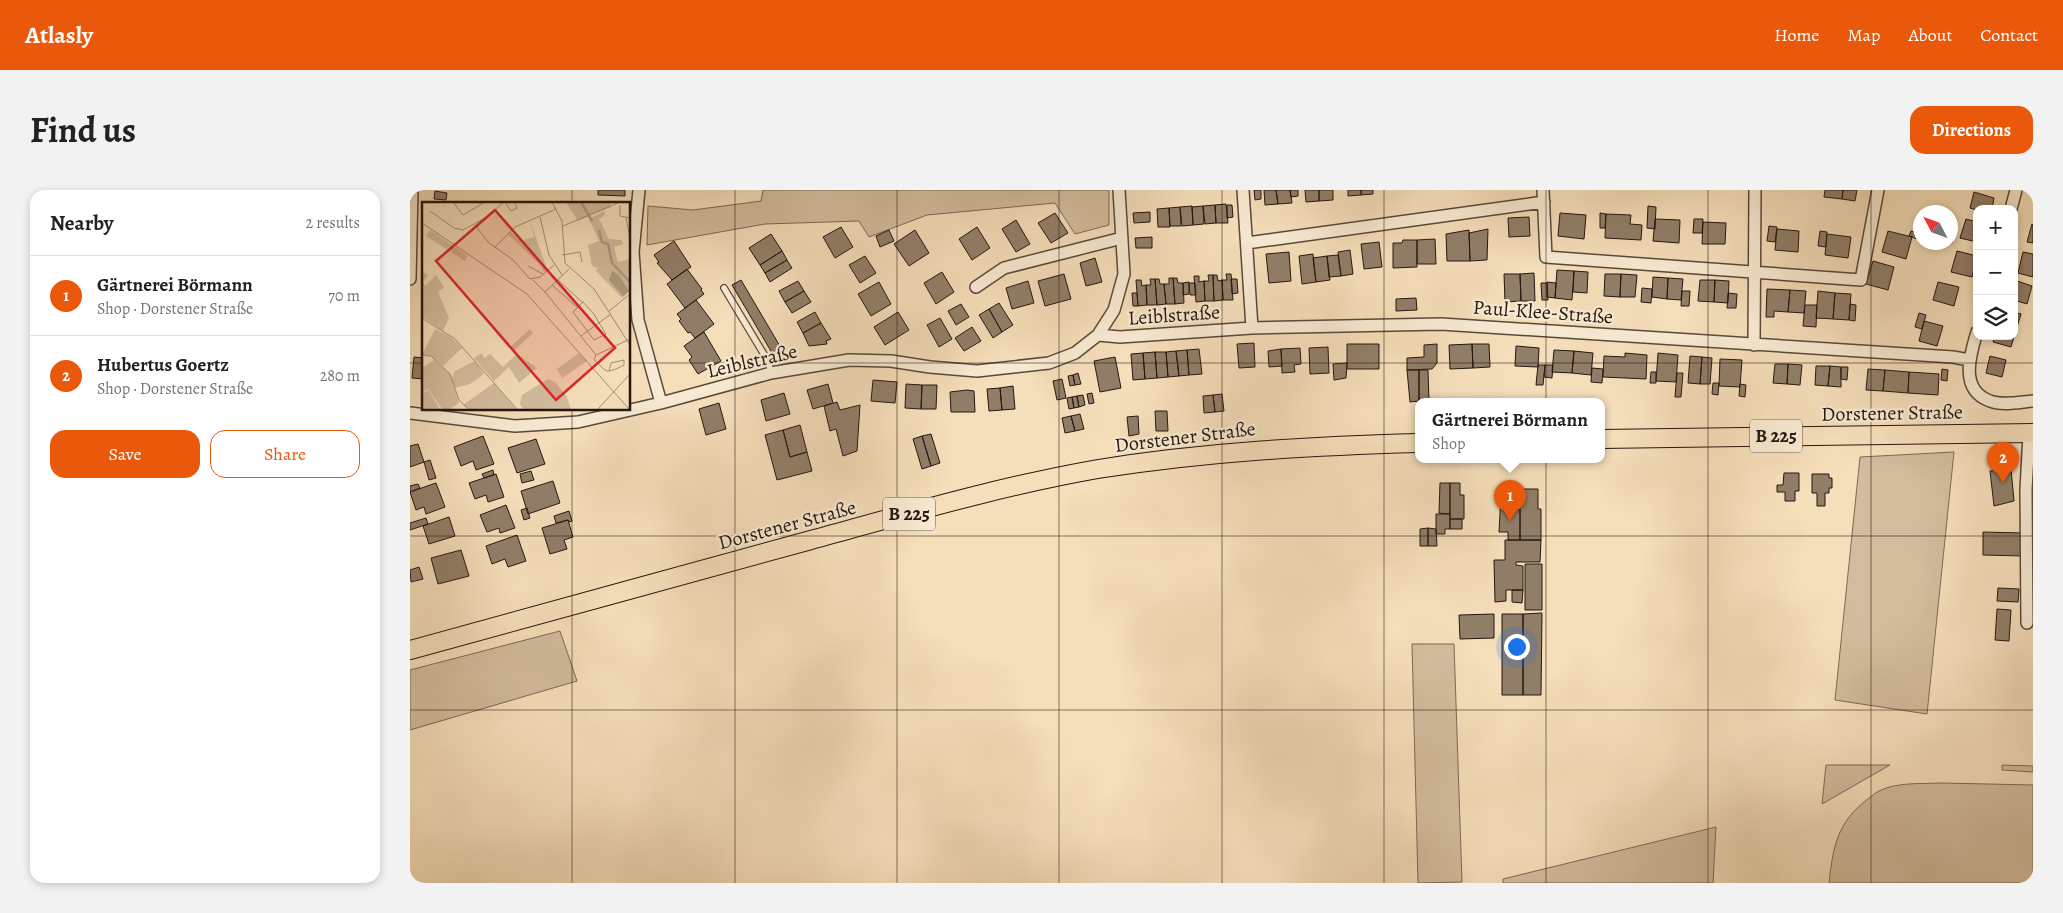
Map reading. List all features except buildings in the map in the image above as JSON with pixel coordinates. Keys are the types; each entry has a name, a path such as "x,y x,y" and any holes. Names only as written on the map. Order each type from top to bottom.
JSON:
{"main road":[{"name":"Dorstener Straße","path":"1605,439 2031,433"},
{"name":"Dorstener Straße","path":"410,650 944,504 1060,477 1161,460 1228,452 1315,446 1415,443"}],"street":[{"path":"410,279 412,190"},
{"path":"639,190 633,252 638,320 661,403"},
{"name":"Leiblstraße","path":"410,413 515,426 578,422 661,403 771,373 849,360 891,361 976,371 1049,363 1075,353 1098,335 1114,310 1124,274 1119,190"},
{"path":"1244,190 1252,328"},
{"path":"1754,345 1755,190"},
{"path":"1247,243 1544,196 1546,257 1753,270 1861,280 1878,190"},
{"path":"2012,205 2016,190"},
{"path":"976,287 1004,268 1122,238"},
{"name":"Paul-Klee-Straße","path":"1252,328 1441,324 1953,357 1969,360"},
{"name":"Leiblstraße","path":"1098,335 1120,338 1252,328"},
{"path":"1975,340 1969,360 1970,381 1977,392 1989,401 2006,404 2033,401"},
{"path":"2027,623 2026,490 2031,433"}],"lane":[{"path":"724,288 768,361 771,373"}],"shaded area":[{"path":"763,190 1109,190 1109,225 1075,234 1055,203 927,215 869,237 859,221 765,224 647,245 648,206 693,210 761,201"},
{"path":"1954,452 1927,714 1835,700 1860,457"},
{"path":"560,631 577,681 410,730 410,670"},
{"path":"1412,644 1454,644 1462,882 1418,883"},
{"path":"1826,765 1890,765 1822,804"},
{"path":"2002,765 2033,766 2033,772 2002,770"},
{"path":"1942,783 2033,785 2033,883 1829,883 1832,858 1838,836 1849,817 1858,808 1876,793 1888,787"},
{"path":"1716,827 1713,883 1503,883 1503,879"}],"place":[{"name":"Hubertus Goertz","path":"2003,483"},
{"name":"Gärtnerei Börmann","path":"1510,521"}]}
